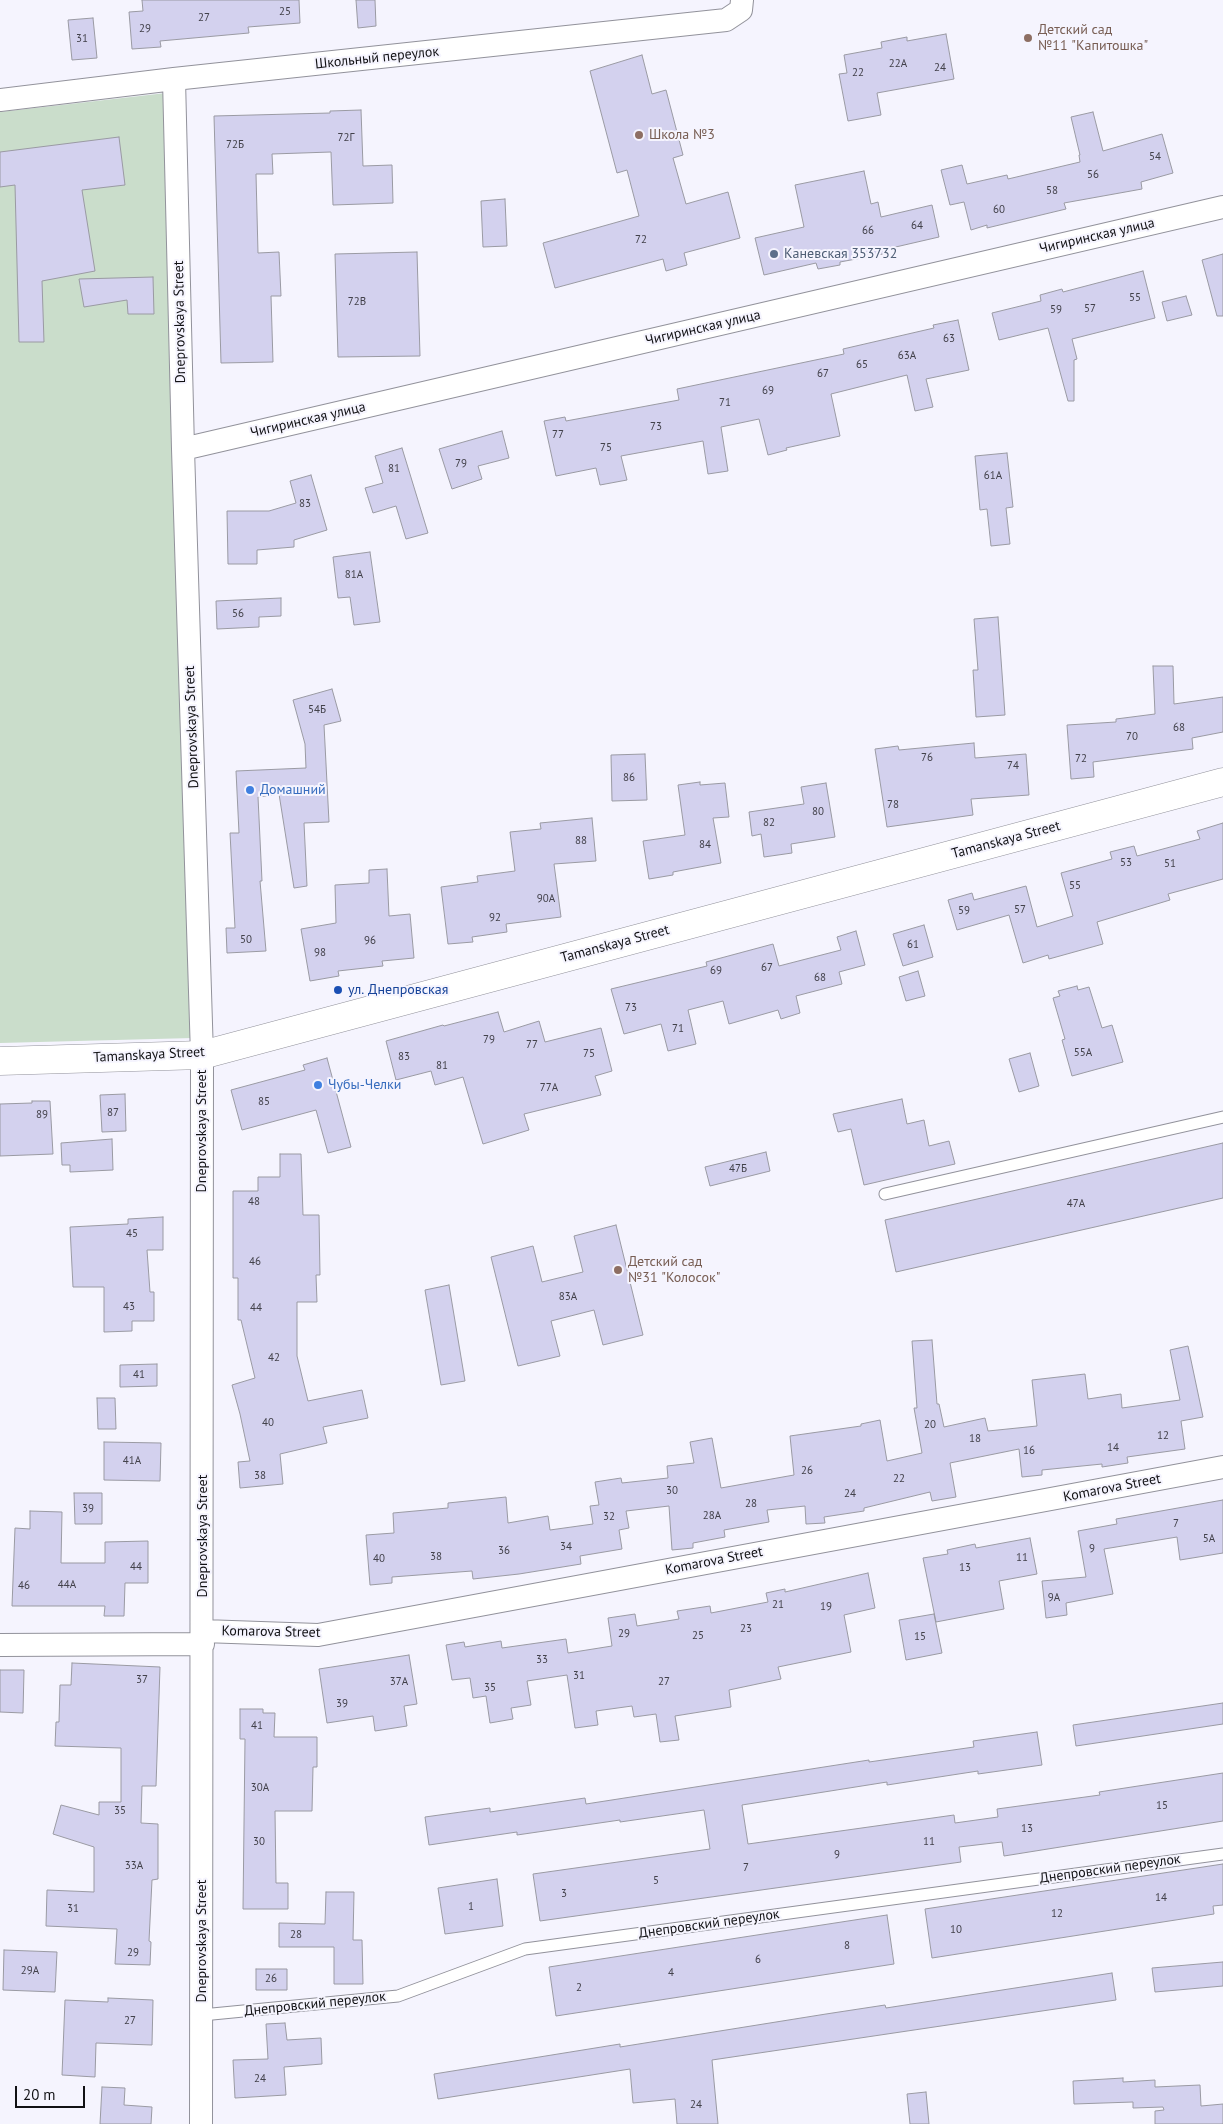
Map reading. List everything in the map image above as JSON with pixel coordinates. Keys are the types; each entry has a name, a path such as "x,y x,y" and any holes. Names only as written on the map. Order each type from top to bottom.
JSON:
{"street":[{"name":"Школьный переулок","path":"0,100 174,79 726,20 741,10 742,0"},
{"name":"Dneprovskaya Street","path":"174,79 183,450 202,1055 202,2124"},
{"name":"Чигиринская улица","path":"183,450 1223,207"},
{"name":"Tamanskaya Street","path":"0,1061 202,1055 1223,782"},
{"name":"Komarova Street","path":"0,1644 318,1635 1223,1467"}],"lane":[{"path":"886,1194 1223,1117"},
{"name":"Днепровский переулок","path":"202,2015 398,1996 525,1949 1223,1854"}],"green space":[{"path":"166,93 193,1038 0,1043 0,112"}],"building":[{"path":"142,0 299,0 300,23 248,27 249,33 160,41 161,47 132,49 129,12 143,11"},
{"path":"356,0 375,0 376,26 358,28"},
{"path":"93,18 97,58 72,60 68,20"},
{"path":"946,34 954,79 877,93 881,115 848,121 839,74 847,73 844,55 882,48 881,42 907,37 907,41"},
{"path":"642,55 652,94 666,90 683,155 673,158 686,204 728,192 740,238 684,253 687,265 666,271 663,259 555,288 543,243 639,216 627,170 617,173 590,71"},
{"path":"361,110 363,166 392,165 393,203 333,205 331,152 272,154 273,174 256,174 258,253 279,252 281,296 271,296 273,362 221,363 214,116 330,113 330,111"},
{"path":"1093,112 1103,151 1162,134 1173,173 1141,182 1142,189 1064,203 1066,209 987,228 987,225 971,230 964,202 950,205 941,170 962,165 967,184 1007,175 1008,179 1080,162 1071,117"},
{"path":"119,137 125,185 82,190 95,271 42,281 44,342 19,342 15,185 0,187 0,152"},
{"path":"864,171 871,204 878,202 881,217 932,205 939,237 887,249 888,253 840,262 840,265 818,269 816,263 764,275 755,238 804,227 795,185"},
{"path":"505,199 507,246 483,247 481,201"},
{"path":"417,252 420,356 338,357 335,254"},
{"path":"1223,254 1223,316 1217,316 1202,260"},
{"path":"1143,271 1155,318 1072,339 1077,359 1074,360 1074,401 1068,401 1048,328 999,340 992,313 1041,301 1040,295 1062,289 1063,292"},
{"path":"153,277 154,314 128,314 127,300 84,307 79,279"},
{"path":"1186,296 1192,315 1167,321 1162,302"},
{"path":"958,320 969,370 926,379 933,407 915,411 907,375 831,394 840,436 786,448 787,450 768,455 759,419 721,427 728,471 708,474 703,441 621,456 627,480 600,485 596,468 556,476 544,421 565,417 566,421 679,400 677,389 844,354 843,349 934,328 933,325"},
{"path":"502,431 509,458 478,466 482,479 452,489 439,449"},
{"path":"402,448 428,533 406,539 396,506 373,513 365,488 383,483 375,456"},
{"path":"1007,453 1013,507 1006,508 1010,544 991,546 987,509 980,510 975,456"},
{"path":"311,475 327,530 294,540 294,547 257,550 257,564 228,564 227,511 269,511 296,503 290,481"},
{"path":"370,552 380,622 354,625 350,597 338,598 333,557"},
{"path":"281,598 281,616 259,617 259,627 217,629 216,601"},
{"path":"998,617 1005,715 976,717 973,670 978,670 974,619"},
{"path":"1153,666 1173,666 1174,704 1223,697 1223,732 1192,738 1193,749 1093,762 1094,777 1071,779 1067,725 1116,722 1116,719 1155,714"},
{"path":"332,689 341,721 324,725 329,822 304,823 307,886 294,888 279,794 258,797 262,881 260,881 266,951 227,953 226,928 235,928 230,833 239,833 236,771 306,768 305,744 293,700"},
{"path":"974,743 975,758 1026,754 1029,795 971,799 973,815 887,827 875,749 898,746 899,750"},
{"path":"645,754 647,800 612,801 611,755"},
{"path":"700,782 700,785 725,783 729,817 713,818 721,863 673,872 673,875 649,879 643,841 685,835 678,785"},
{"path":"826,783 835,837 791,844 792,853 764,857 761,834 752,836 749,812 804,804 801,787"},
{"path":"592,818 596,861 554,864 561,917 506,924 507,932 472,937 473,942 448,944 441,887 478,882 477,876 515,871 510,832 541,829 540,823"},
{"path":"1223,823 1223,879 1168,894 1170,900 1097,922 1103,944 1049,959 1048,955 1023,963 1009,915 957,930 948,900 972,893 974,900 1026,886 1037,927 1073,916 1061,873 1112,859 1110,852 1134,846 1137,856 1200,839 1197,831"},
{"path":"387,869 389,916 410,914 414,958 382,961 383,966 338,971 339,976 310,981 301,929 336,923 335,885 369,883 369,870"},
{"path":"924,925 933,957 903,966 893,934"},
{"path":"856,931 865,965 839,972 842,984 796,996 800,1013 781,1019 778,1010 729,1024 723,1001 688,1010 696,1044 668,1051 661,1024 624,1034 611,989 707,966 706,962 773,944 779,966 841,950 837,937"},
{"path":"918,971 925,996 906,1001 899,977"},
{"path":"1077,986 1078,990 1089,987 1102,1028 1112,1025 1123,1062 1072,1076 1062,1040 1065,1039 1053,998 1060,996 1058,991"},
{"path":"498,1012 504,1032 539,1021 545,1042 601,1028 612,1071 595,1076 601,1095 524,1114 529,1130 483,1144 463,1077 435,1085 431,1071 396,1080 386,1041"},
{"path":"1030,1053 1039,1086 1019,1092 1009,1059"},
{"path":"327,1058 351,1147 328,1153 316,1110 242,1130 231,1090 305,1070 303,1065"},
{"path":"125,1094 126,1131 102,1132 100,1095"},
{"path":"902,1099 907,1124 924,1120 929,1146 949,1141 955,1164 864,1185 851,1129 838,1132 833,1114"},
{"path":"32,1101 50,1101 53,1154 0,1156 0,1104 32,1103"},
{"path":"112,1139 113,1170 70,1172 70,1165 62,1165 61,1143"},
{"path":"1223,1143 1223,1198 896,1272 885,1220"},
{"path":"766,1152 770,1171 710,1186 705,1167"},
{"path":"280,1154 301,1154 303,1215 319,1215 320,1275 316,1275 317,1302 297,1302 297,1356 308,1401 362,1390 368,1418 323,1427 327,1443 280,1454 283,1484 240,1488 238,1462 250,1461 232,1385 255,1378 241,1320 238,1320 238,1278 233,1278 233,1191 258,1191 258,1177 280,1177"},
{"path":"163,1217 163,1250 147,1250 150,1292 154,1292 154,1321 132,1321 132,1331 104,1332 104,1287 73,1287 70,1227 128,1224 128,1219"},
{"path":"616,1225 643,1335 603,1345 594,1310 551,1321 560,1356 518,1366 491,1257 533,1246 542,1282 583,1272 574,1236"},
{"path":"449,1285 465,1381 441,1385 425,1290"},
{"path":"932,1340 937,1404 939,1404 944,1427 985,1418 988,1431 1037,1426 1032,1380 1085,1374 1088,1399 1121,1394 1122,1408 1180,1400 1170,1350 1188,1346 1203,1417 1181,1421 1185,1449 1127,1457 1128,1463 1102,1467 1102,1464 1042,1470 1042,1475 1022,1477 1019,1449 950,1463 956,1497 932,1501 930,1492 864,1508 864,1511 824,1517 825,1523 806,1524 805,1506 767,1510 769,1522 724,1530 725,1537 693,1543 693,1548 672,1550 669,1506 626,1511 629,1528 619,1530 622,1549 580,1556 581,1564 473,1579 472,1571 392,1577 392,1583 370,1585 366,1535 394,1533 393,1513 448,1508 448,1503 506,1497 508,1523 548,1516 550,1530 593,1524 590,1506 599,1505 595,1482 621,1478 622,1483 668,1478 667,1466 694,1463 690,1442 712,1438 721,1488 794,1475 790,1436 861,1426 861,1424 880,1420 887,1461 922,1453 914,1408 917,1408 912,1341"},
{"path":"157,1364 157,1386 120,1387 120,1365"},
{"path":"97,1398 115,1398 116,1429 98,1429"},
{"path":"104,1442 161,1443 160,1481 104,1480"},
{"path":"74,1493 102,1493 102,1524 75,1524"},
{"path":"1223,1500 1223,1553 1180,1560 1177,1537 1104,1549 1113,1594 1066,1603 1067,1615 1046,1618 1042,1581 1086,1577 1078,1531 1117,1524 1116,1519"},
{"path":"30,1511 62,1512 61,1563 105,1563 105,1542 148,1541 148,1583 125,1583 124,1616 104,1616 105,1606 12,1606 15,1528 30,1529"},
{"path":"1030,1538 1037,1574 999,1581 1004,1609 936,1622 923,1558 948,1554 947,1550 975,1544 976,1548"},
{"path":"868,1573 875,1608 844,1615 851,1652 778,1667 781,1679 729,1690 731,1707 675,1716 679,1740 660,1742 656,1714 634,1717 632,1706 596,1711 598,1725 575,1728 567,1675 527,1681 531,1705 511,1708 513,1719 490,1723 486,1696 473,1698 470,1678 452,1680 446,1645 464,1642 465,1647 501,1641 502,1648 566,1639 568,1653 612,1646 608,1618 635,1614 637,1626 679,1619 677,1611 710,1606 711,1613 768,1602 766,1593 785,1589 785,1592"},
{"path":"934,1614 942,1653 906,1660 899,1620"},
{"path":"409,1655 417,1704 404,1706 407,1726 375,1731 373,1716 327,1723 319,1669"},
{"path":"72,1663 160,1667 156,1786 142,1786 141,1823 158,1824 158,1879 152,1880 149,1941 151,1942 150,1965 115,1964 117,1929 46,1926 47,1890 94,1892 94,1847 53,1834 61,1805 99,1815 99,1802 121,1802 121,1748 55,1746 56,1722 59,1722 60,1685 71,1685"},
{"path":"0,1670 24,1670 23,1713 0,1712"},
{"path":"1223,1703 1223,1724 1076,1746 1073,1725"},
{"path":"240,1709 263,1709 263,1713 275,1713 274,1737 317,1737 317,1767 313,1767 312,1811 275,1811 276,1883 288,1883 288,1909 243,1909 245,1739 240,1739"},
{"path":"1037,1732 1042,1765 978,1774 978,1771 887,1785 887,1782 742,1805 748,1844 954,1815 955,1823 998,1817 997,1809 1100,1795 1099,1792 1223,1773 1223,1821 1004,1856 1002,1842 959,1847 961,1862 540,1921 533,1874 710,1849 704,1810 517,1835 517,1832 429,1845 425,1817 490,1808 490,1812 585,1798 586,1804 869,1760 869,1762 974,1747 973,1741"},
{"path":"1223,1864 1223,1905 1213,1906 1214,1914 932,1958 925,1909"},
{"path":"497,1879 503,1926 445,1934 438,1888"},
{"path":"326,1892 354,1892 353,1940 362,1940 363,1984 334,1984 334,1947 279,1947 279,1923 325,1924"},
{"path":"887,1915 894,1964 556,2016 549,1967"},
{"path":"4,1950 57,1952 55,1992 3,1990"},
{"path":"1223,1962 1223,1986 1155,1992 1152,1968"},
{"path":"256,1969 287,1969 287,1990 256,1990"},
{"path":"1112,1973 1116,2000 712,2060 718,2124 677,2124 675,2099 633,2103 630,2069 438,2099 434,2074 620,2044 620,2047 885,2005 886,2008"},
{"path":"108,1998 153,2000 152,2045 96,2043 95,2077 62,2075 65,2000 108,2002"},
{"path":"285,2023 287,2040 321,2038 322,2064 284,2067 286,2095 235,2098 233,2060 268,2059 266,2024"},
{"path":"1123,2078 1123,2082 1155,2080 1155,2087 1200,2085 1201,2106 1223,2104 1223,2124 1155,2124 1155,2111 1164,2110 1163,2107 1133,2108 1133,2102 1074,2104 1073,2081"},
{"path":"102,2087 125,2088 124,2105 152,2107 151,2124 100,2124"},
{"path":"926,2092 929,2124 910,2124 907,2094"}],"place":[{"name":"Детский сад №11 \"Капитошка\"","path":"1028,38"},
{"name":"Школа №3","path":"639,135"},
{"name":"Каневская 353732","path":"774,254"},
{"name":"Домашний","path":"250,790"},
{"name":"ул. Днепровская","path":"338,990"},
{"name":"Чубы-Челки","path":"318,1085"},
{"name":"Детский сад №31 \"Колосок\"","path":"618,1270"}]}
